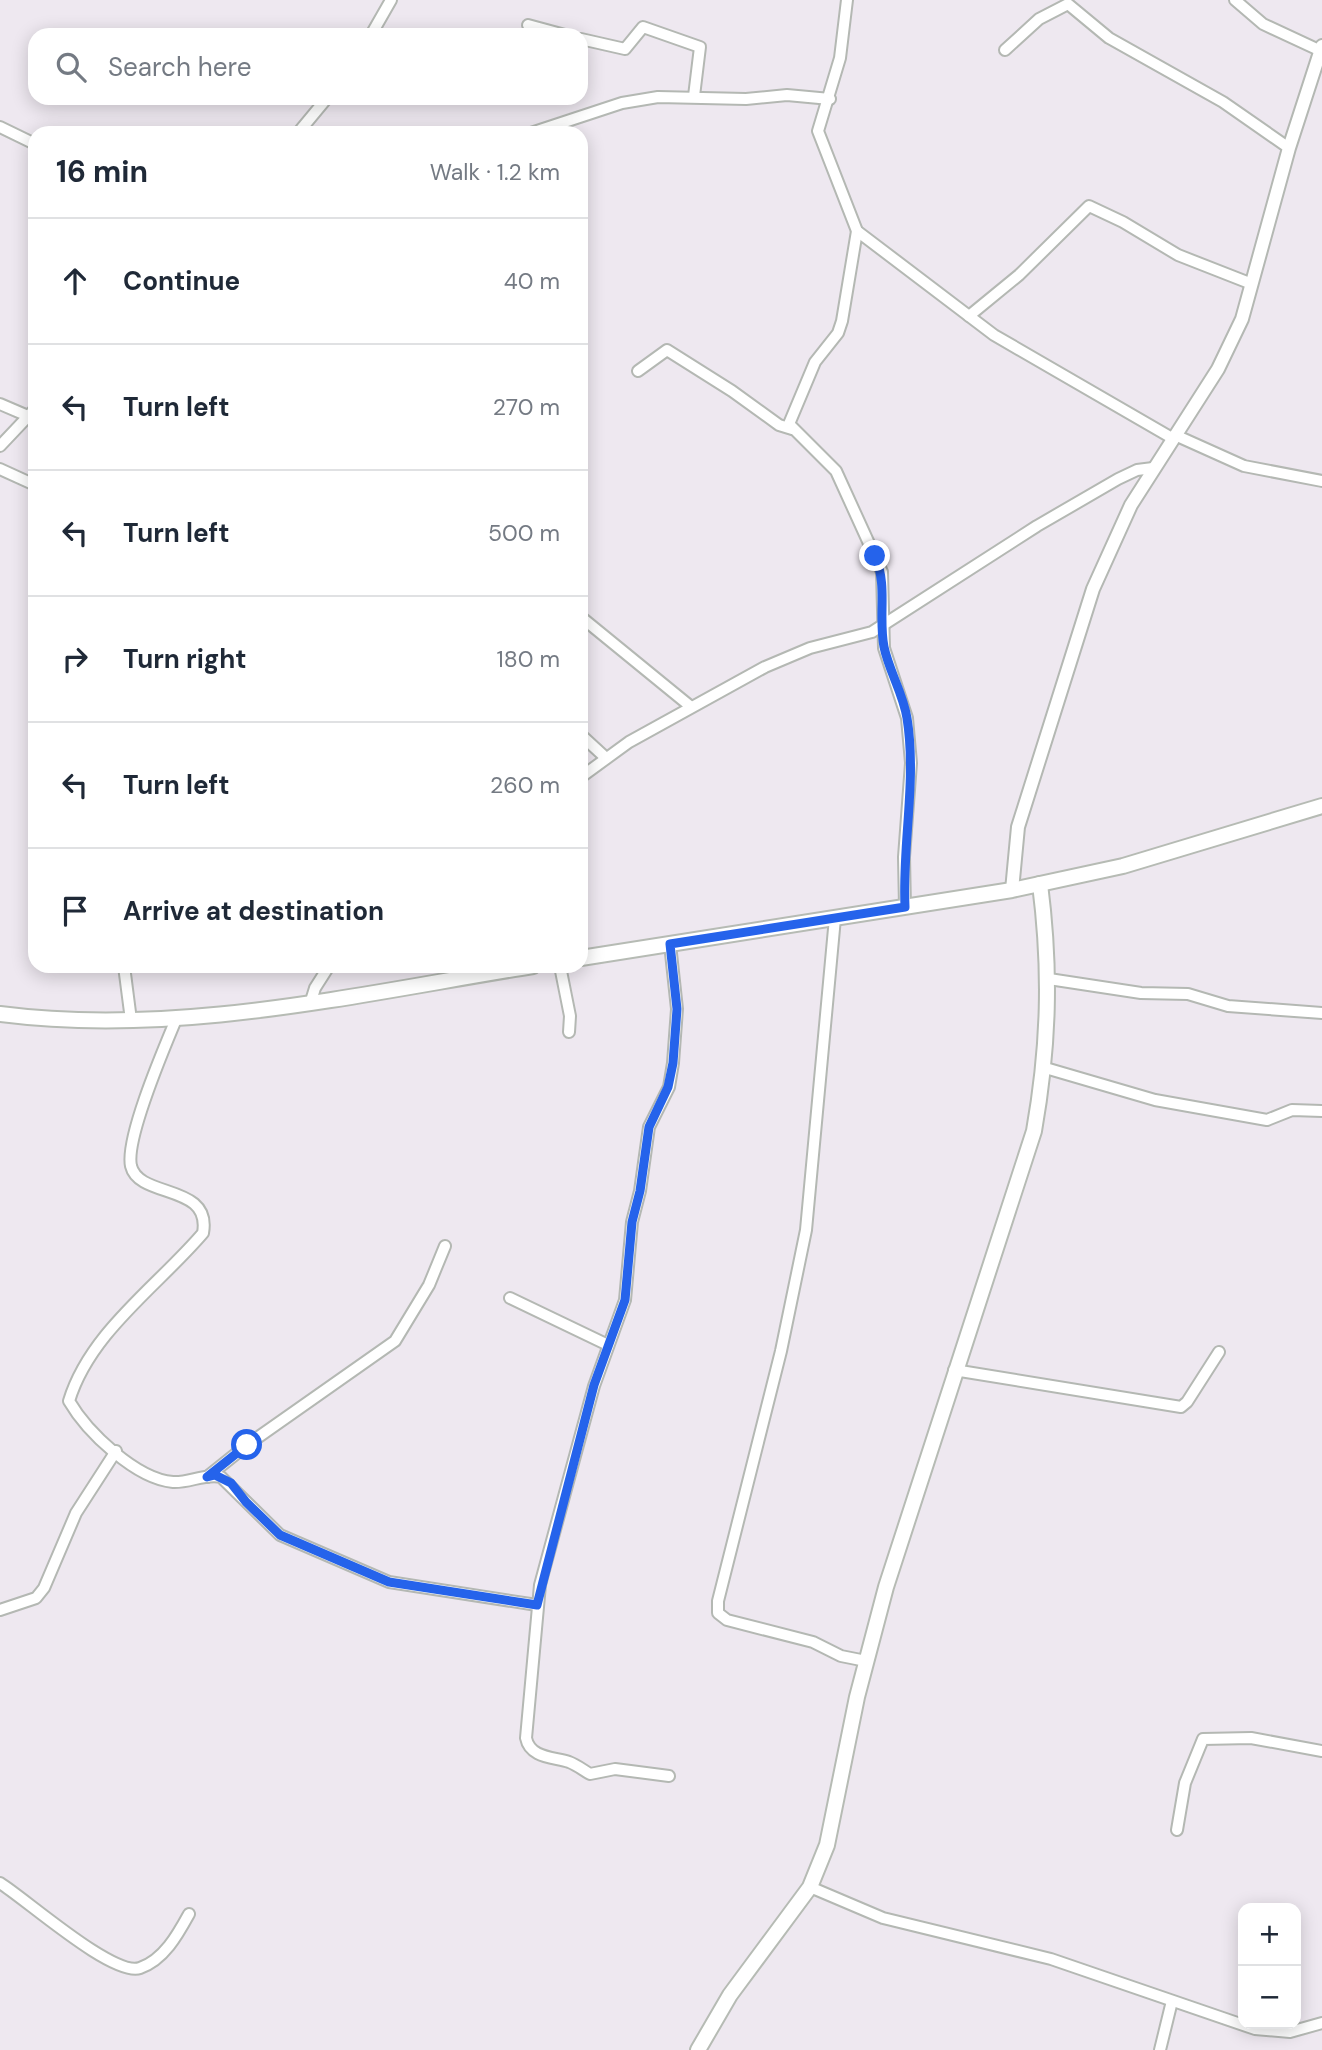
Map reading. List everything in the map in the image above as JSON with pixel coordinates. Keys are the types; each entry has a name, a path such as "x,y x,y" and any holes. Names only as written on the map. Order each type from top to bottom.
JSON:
{"main road":[{"path":"588,957 1012,890 1123,866 1322,806"},
{"path":"698,2050 738,1984 810,1887 827,1845 866,1661 886,1587 954,1370 1034,1131 1049,979 1040,884"},
{"path":"0,1014 45,1020 131,1020 232,1013 489,973"}],"street":[{"path":"375,28 391,0"},
{"path":"847,0 840,58 830,99 820,122 819,139 857,232 1027,357 1173,436 1244,466 1322,481"},
{"path":"1012,890 1018,827 1093,589 1130,505 1218,369 1242,319 1289,148 1321,49 1263,24 1235,0"},
{"path":"1005,50 1040,19 1068,4 1109,38 1223,102 1289,148"},
{"path":"528,25 539,28"},
{"path":"588,40 625,49 643,27 700,47 694,96"},
{"path":"552,126 622,103 694,96 746,99 787,95 830,99"},
{"path":"304,126 321,105"},
{"path":"0,127 28,141"},
{"path":"969,316 1019,275 1089,206 1124,222 1178,255 1252,284"},
{"path":"792,429 791,417 808,376 842,321 857,232"},
{"path":"638,371 667,350 779,425 792,429 836,471 882,572 884,648 907,718 911,763 904,857 905,907"},
{"path":"0,404 28,412"},
{"path":"0,446 28,417"},
{"path":"588,771 690,706 776,662 883,626 1037,526 1118,479 1153,468"},
{"path":"0,469 28,482"},
{"path":"588,623 690,706"},
{"path":"588,742 606,758"},
{"path":"835,918 806,1230 781,1351 718,1601 718,1613 727,1620 813,1642 841,1656 866,1661"},
{"path":"669,1776 615,1769 590,1774 572,1763 537,1754 527,1746 537,1605 594,1385 625,1300 632,1222 640,1191 649,1127 668,1087 673,1063 677,1009 670,944"},
{"path":"125,973 131,1020"},
{"path":"311,1001 325,973"},
{"path":"561,973 570,1017 569,1031"},
{"path":"1049,979 1141,993 1188,994 1228,1006 1322,1013"},
{"path":"177,1017 138,1124 131,1165 137,1176 149,1184 174,1192 198,1208 205,1221 203,1233 96,1346 74,1382 69,1401 73,1409 140,1472 155,1479 187,1482 215,1475 231,1483 246,1502 280,1535 389,1582 537,1605"},
{"path":"1042,1067 1155,1100 1267,1120 1292,1110 1322,1111"},
{"path":"207,1477 247,1445 395,1341 429,1285 445,1245"},
{"path":"510,1298 608,1345"},
{"path":"954,1370 1181,1406 1187,1402 1219,1352"},
{"path":"0,1610 36,1598 44,1588 76,1513 116,1451"},
{"path":"1177,1830 1185,1783 1203,1739 1251,1738 1322,1751"},
{"path":"0,1883 94,1953 120,1967 137,1969 153,1961 175,1940 189,1914"},
{"path":"810,1887 883,1918 1051,1959 1255,2029 1290,2032 1322,2023"},
{"path":"1160,2050 1172,2001"}],"route":[{"path":"247,1445 207,1477 215,1475 231,1483 270,1528 280,1535 389,1582 537,1605 540,1585 556,1535 594,1385 625,1300 632,1222 640,1191 649,1127 668,1087 673,1063 677,1009 670,944 905,907 904,857 911,763 907,718 900,687 884,648 882,572 875,556"}]}
